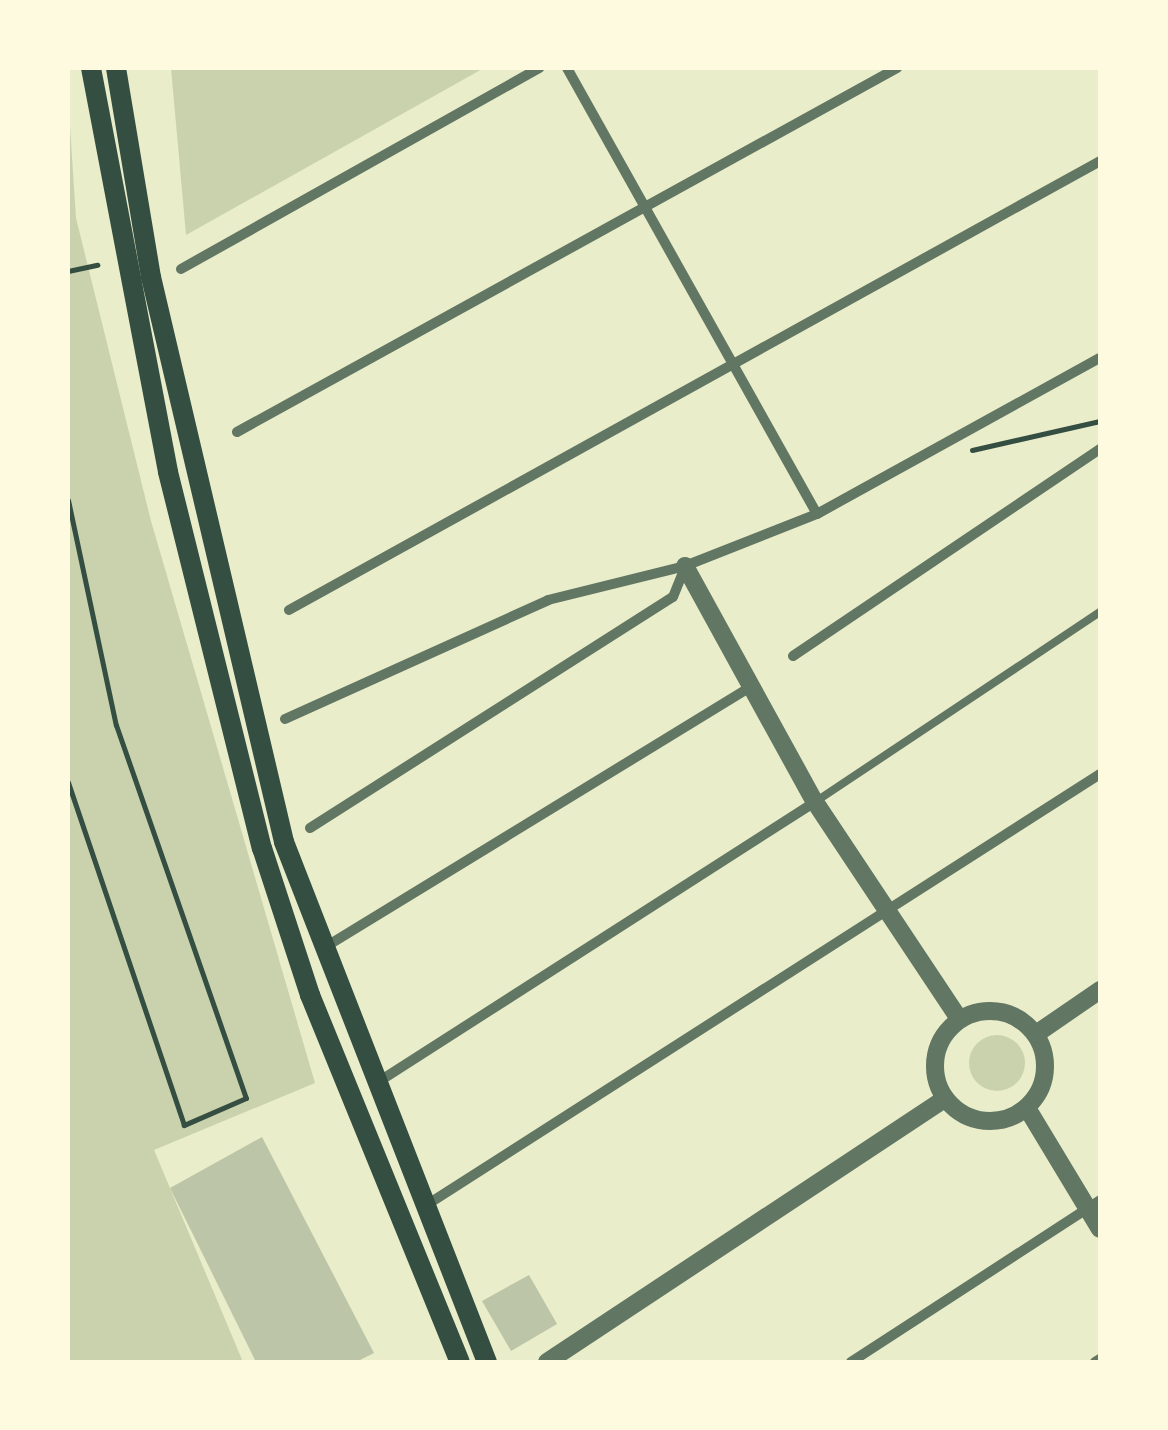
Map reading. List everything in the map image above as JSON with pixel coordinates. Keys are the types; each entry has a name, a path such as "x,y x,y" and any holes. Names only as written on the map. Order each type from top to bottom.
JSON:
{"main road":[{"path":"91,68 168,472 222,700 298,956 460,1362"},
{"path":"116,68 151,277 232,635 319,950 487,1362"},
{"path":"298,956 319,950"}],"street":[{"path":"180,270 539,68"},
{"path":"566,68 817,514"},
{"path":"237,432 897,68"},
{"path":"289,610 1100,161"},
{"path":"285,719 548,600 685,566 817,514 1100,358"},
{"path":"792,656 1100,449"},
{"path":"685,566 815,802 960,1019"},
{"path":"310,828 673,597 685,566"},
{"path":"319,950 752,686"},
{"path":"424,1206 1100,774"},
{"path":"374,1084 815,802"},
{"path":"1036,1034 1100,990"},
{"path":"992,1010 1036,1034 1046,1064 1027,1108 984,1121 945,1099 937,1047 960,1019 992,1010"},
{"path":"546,1362 945,1099"},
{"path":"1027,1108 1094,1204 1100,1229"},
{"path":"852,1362 1094,1204"}],"lane":[{"path":"815,802 1100,612"}],"path":[{"path":"68,271 96,265"},
{"path":"956,454 1100,421"},
{"path":"68,500 116,724 246,1098 184,1125 68,782"}],"green space":[{"path":"171,68 484,68 186,235"},
{"path":"68,96 76,218 151,521 315,1083 154,1150 243,1362 68,1362"},
{"path":"997,1035 1017,1043 1025,1063 1017,1083 997,1091 977,1083 969,1063 977,1043"}],"building":[{"path":"262,1137 374,1353 356,1362 256,1362 170,1188"},
{"path":"529,1275 557,1324 511,1351 482,1301"}]}
